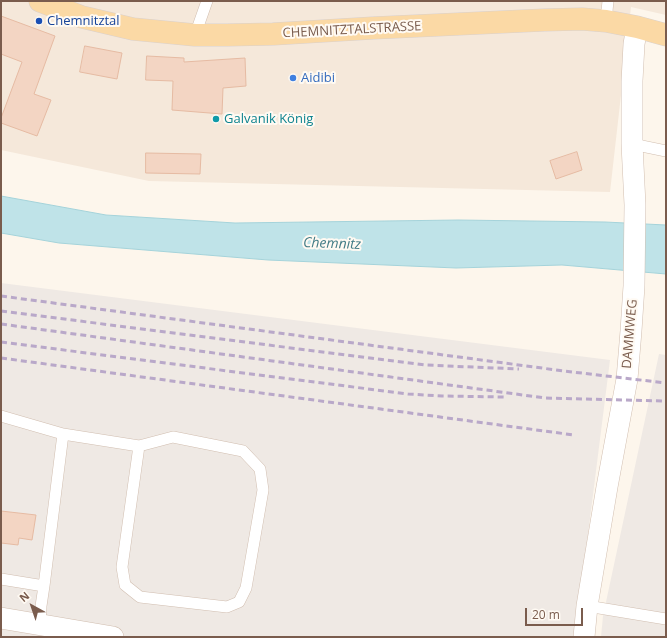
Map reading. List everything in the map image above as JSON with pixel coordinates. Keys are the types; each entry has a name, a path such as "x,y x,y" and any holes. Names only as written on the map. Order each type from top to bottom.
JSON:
{"main road":[{"name":"CHEMNITZTALSTRASSE","path":"40,1 82,17 133,29 195,35 274,34 582,19 607,11 637,27 666,34"}],"street":[{"name":"DAMMWEG","path":"584,637 587,606 627,379 634,286 636,205 632,144 632,81 634,44 637,27"},
{"path":"1,618 113,637"}],"lane":[{"path":"195,35 207,1"},
{"path":"632,144 666,150"},
{"path":"1,416 63,434 139,446 174,437 243,451 260,469 263,490 246,588 239,602 227,607 140,597 125,585 122,567 139,446"},
{"path":"40,625 41,606 63,434"},
{"path":"1,579 44,586"},
{"path":"587,606 666,619"}],"shaded area":[{"path":"1,1 666,1 666,15 631,7 610,192 149,181 1,150"},
{"path":"1,283 610,360 575,637 1,637"},
{"path":"659,354 666,355 666,637 601,637 603,616"}],"water":[{"name":"Chemnitz","path":"1,196 106,215 235,223 458,220 605,222 666,225 666,274 562,265 456,268 268,260 59,243 1,233"}],"building":[{"path":"1,16 55,36 34,94 51,100 37,136 1,123 1,118 22,62 1,54"},
{"path":"85,46 122,53 117,79 80,72"},
{"path":"147,56 184,58 184,62 245,58 246,86 223,88 222,114 172,110 173,81 146,80"},
{"path":"577,152 582,170 556,179 550,161"},
{"path":"146,153 201,154 200,174 146,173"},
{"path":"1,511 36,515 32,540 19,538 18,545 1,543"}],"railway":[{"path":"1,296 564,371 666,383"},
{"path":"1,311 425,365 519,369"},
{"path":"1,324 545,398 666,401"},
{"path":"1,342 408,394 505,397"},
{"path":"1,358 574,435"}],"place":[{"name":"Chemnitztal","path":"39,21"},
{"name":"Aidibi","path":"293,78"},
{"name":"Galvanik König","path":"216,119"}]}
